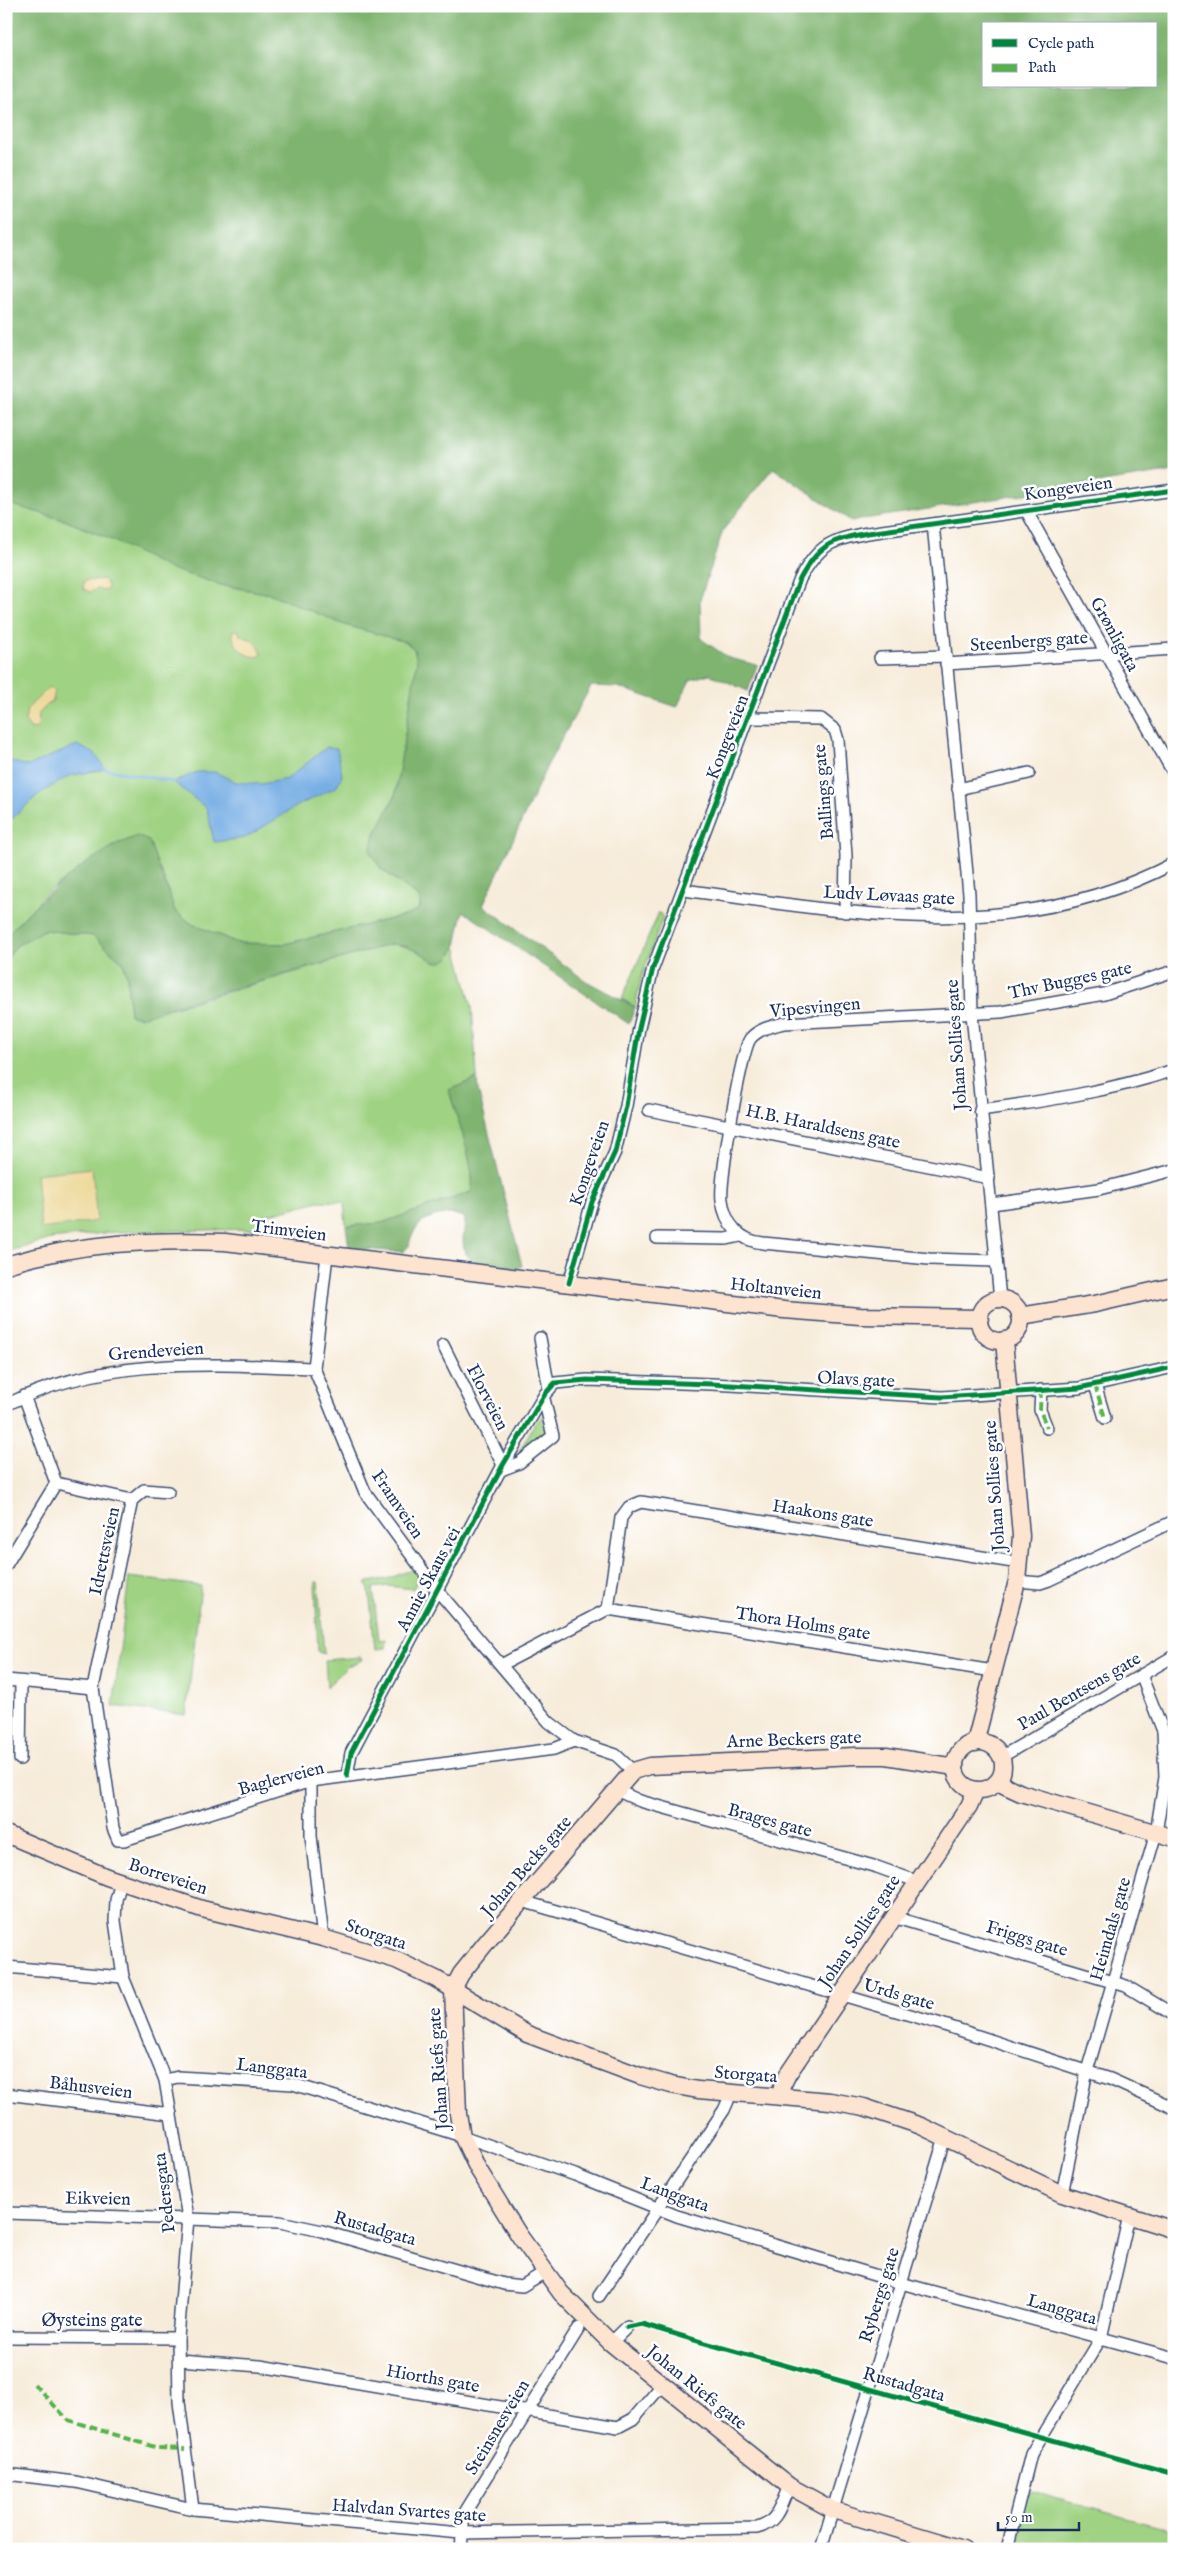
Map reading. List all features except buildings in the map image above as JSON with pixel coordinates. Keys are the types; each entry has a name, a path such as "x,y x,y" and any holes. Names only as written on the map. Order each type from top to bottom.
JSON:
{"main road":[{"name":"Trimveien","path":"6,1265 67,1250 134,1241 225,1242 569,1283"},
{"name":"Holtanveien","path":"569,1283 784,1310 860,1316 980,1318"},
{"path":"1020,1316 1095,1304 1174,1286"},
{"path":"1000,1299 1011,1302 1020,1316 1017,1332 1004,1340 993,1339 984,1333 980,1318 984,1307 1000,1299"},
{"name":"Johan Sollies gate","path":"975,1743 1017,1581 1021,1536 1004,1340"},
{"path":"975,1743 993,1748 1001,1757 1002,1773 997,1782 987,1789 976,1790 962,1782 956,1767 961,1751 975,1743"},
{"name":"Arne Beckers gate","path":"633,1771 650,1766 854,1756 886,1756 956,1767"},
{"name":"Johan Becks gate","path":"453,1989 461,1974 633,1771"},
{"path":"997,1782 1021,1793 1174,1838"},
{"name":"Johan Sollies gate","path":"780,2096 782,2086 788,2074 916,1881 969,1806 976,1790"},
{"name":"Borreveien","path":"6,1834 121,1882 238,1919 323,1938"},
{"name":"Storgata","path":"323,1938 396,1960 453,1989 526,2034 582,2055 671,2085 864,2107 894,2116 945,2137 1062,2194 1174,2230"},
{"name":"Johan Riefs gate","path":"453,1989 458,2114 462,2136 491,2191 544,2272 584,2318 611,2343 789,2486 833,2510 963,2549"}],"street":[{"name":"Kongeveien","path":"569,1283 592,1202 615,1152 626,1106 639,1028 653,968 749,718 800,578 816,553 824,545 846,537 1174,490"},
{"name":"Grønligata","path":"1027,512 1174,774"},
{"name":"Johan Sollies gate","path":"933,524 969,894 972,1014 1000,1299"},
{"name":"Steenbergs gate","path":"946,660 1174,649"},
{"path":"880,658 946,660"},
{"name":"Ballings gate","path":"749,718 821,719 835,730 838,740 846,856 846,912"},
{"path":"958,788 1029,774"},
{"name":"Ludv Løvaas gate","path":"684,890 846,912 916,918 969,917 1014,914 1062,904 1118,888 1174,863"},
{"name":"Thv Bugges gate","path":"972,1014 1044,1006 1104,994 1174,971"},
{"name":"Vipesvingen","path":"740,1236 730,1224 722,1200 730,1125 746,1045 761,1030 784,1023 972,1014"},
{"path":"980,1110 1064,1099 1127,1086 1174,1070"},
{"name":"H.B. Haraldsens gate","path":"649,1110 989,1178"},
{"path":"992,1204 1099,1189 1174,1170"},
{"path":"657,1238 726,1239 740,1236 751,1242 929,1259 996,1261"},
{"name":"Framveien","path":"327,1255 314,1368 365,1492 437,1590 549,1722 574,1740 616,1755 633,1771"},
{"path":"502,1467 519,1463 553,1436 540,1338"},
{"name":"Florveien","path":"443,1344 502,1467"},
{"name":"Grendeveien","path":"6,1405 60,1382 138,1368 209,1364 314,1368"},
{"name":"Olavs gate","path":"546,1394 555,1383 587,1380 739,1385 942,1397 1095,1385 1174,1368"},
{"path":"1095,1385 1106,1418"},
{"path":"1041,1390 1040,1410 1047,1428"},
{"name":"Annie Skaus vei","path":"347,1776 351,1753 502,1467 546,1394"},
{"path":"6,1565 56,1483 24,1396"},
{"name":"Idrettsveien","path":"56,1483 132,1500 93,1688 113,1828 118,1840"},
{"path":"132,1500 144,1490 168,1492"},
{"name":"Haakons gate","path":"608,1609 624,1511 635,1504 648,1502 1019,1563"},
{"path":"1017,1581 1040,1583 1049,1580 1174,1521"},
{"path":"501,1665 608,1609"},
{"name":"Thora Holms gate","path":"608,1609 993,1672"},
{"name":"Paul Bentsens gate","path":"1001,1757 1174,1656"},
{"name":"Heimdals gate","path":"1062,2194 1088,2071 1156,1832 1165,1778 1163,1731 1141,1676"},
{"path":"6,1680 93,1688"},
{"path":"20,1759 21,1682"},
{"name":"Baglerveien","path":"118,1840 124,1840 311,1781 554,1749 574,1740"},
{"path":"311,1781 311,1836 323,1938"},
{"name":"Brages gate","path":"616,1790 640,1801 877,1867 916,1881"},
{"name":"Pedersgata","path":"121,1882 116,1900 115,1922 123,1978 165,2080 188,2218 178,2338 179,2402 193,2509"},
{"name":"Urds gate","path":"522,1901 1088,2071 1174,2108"},
{"name":"Friggs gate","path":"893,1917 1126,1986 1174,2015"},
{"path":"6,1967 123,1978"},
{"name":"Langgata","path":"165,2080 178,2077 293,2084 462,2136 574,2175 677,2216 901,2282 1174,2358"},
{"path":"599,2296 724,2110 728,2101 728,2093"},
{"name":"Båhusveien","path":"6,2094 171,2114"},
{"name":"Rybergs gate","path":"820,2549 945,2137"},
{"name":"Eikveien","path":"6,2213 188,2218"},
{"path":"1007,2549 1031,2454 1101,2338 1129,2216"},
{"name":"Rustadgata","path":"188,2218 280,2222 322,2231 517,2286 530,2282 544,2272"},
{"path":"611,2343 627,2327"},
{"name":"Steinsnesveien","path":"461,2549 464,2514 578,2328"},
{"name":"Øysteins gate","path":"6,2338 178,2338"},
{"name":"Hiorths gate","path":"179,2360 260,2366 618,2427 633,2419 662,2384"},
{"name":"Halvdan Svartes gate","path":"6,2474 76,2482 193,2509 461,2533 757,2528 768,2525 775,2519 789,2486"}],"green space":[{"path":"6,6 1174,6 1174,471 851,521 773,468 723,530 700,600 701,639 729,658 757,665 748,691 709,674 690,680 677,707 618,687 591,686 547,766 483,905 586,981 635,1007 629,1024 463,911 456,946 449,958 442,962 434,962 422,953 405,946 392,944 204,997 141,1017 130,1015 127,976 123,962 93,936 44,930 16,946 6,960 6,936 50,892 100,854 137,836 149,841 175,911 192,924 238,943 284,944 408,915 420,908 420,898 381,869 370,852 375,834 395,796 417,661 414,649 406,642 345,625 271,594 222,585 170,569 108,538 64,520 6,503"},
{"path":"6,503 64,520 220,585 271,594 345,625 406,642 414,649 417,661 395,796 375,834 381,869 420,898 420,908 408,915 284,944 238,943 192,924 175,911 162,873 119,842 50,890 6,936"},
{"path":"659,912 663,917 641,979 635,1007 622,999"},
{"path":"44,930 93,936 123,962 127,976 130,1015 171,1008 392,944 414,950 434,962 449,958 456,946 472,1007 477,1078 449,1090 469,1157 472,1183 471,1192 381,1223 346,1226 344,1202 319,1201 259,1217 257,1229 114,1232 51,1239 6,1252 6,960 16,946"},
{"path":"477,1078 478,1090 522,1266 517,1269 500,1268 475,1262 468,1257 464,1250 464,1217 446,1214 437,1215 421,1223 415,1229 409,1246 403,1252 349,1248 346,1226 381,1223 471,1192 472,1183 469,1157 449,1090"},
{"path":"542,1416 546,1421 546,1428 542,1439 519,1460 516,1457 535,1423"},
{"path":"415,1570 419,1577 413,1589 388,1586 373,1588 379,1640 386,1639 385,1648 375,1649 369,1590 366,1584"},
{"path":"129,1577 201,1586 186,1715 113,1706"},
{"path":"315,1582 318,1582 324,1654 318,1652"},
{"path":"361,1657 362,1660 348,1666 327,1687 325,1660"},
{"path":"1029,2491 1174,2531 1174,2549 1013,2549 1022,2504"}],"sand":[{"path":"103,579 109,587 104,591 97,589 90,592 83,589 84,581"},
{"path":"233,630 238,630 240,635 256,644 262,655 257,657 251,656 241,650 234,641"},
{"path":"49,687 55,691 53,700 39,713 38,728 30,729 25,721 27,709"},
{"path":"92,1168 97,1221 41,1229 36,1174"}],"water":[{"path":"77,745 95,754 105,769 69,776 39,794 6,824 6,795 10,792 10,780 6,778 6,760 28,766"},
{"path":"327,747 337,748 342,776 336,787 299,805 245,838 214,842 207,809 174,782 197,772 215,772 236,782 261,784 287,779"}],"waterway":[{"path":"105,769 174,782"}],"marked path":[{"path":"1095,1385 1105,1418"},
{"path":"1041,1390 1040,1410 1047,1428"},
{"path":"34,2384 68,2420 158,2448 185,2449"}],"cycle path":[{"path":"569,1283 592,1202 615,1152 626,1106 639,1028 653,968 800,579 813,558 835,541 855,535 1174,490"},
{"path":"347,1776 351,1753 503,1465 545,1394 555,1383 587,1380 712,1384 942,1397 1079,1388 1174,1367"},
{"path":"627,2327 642,2324 1174,2474"}]}
